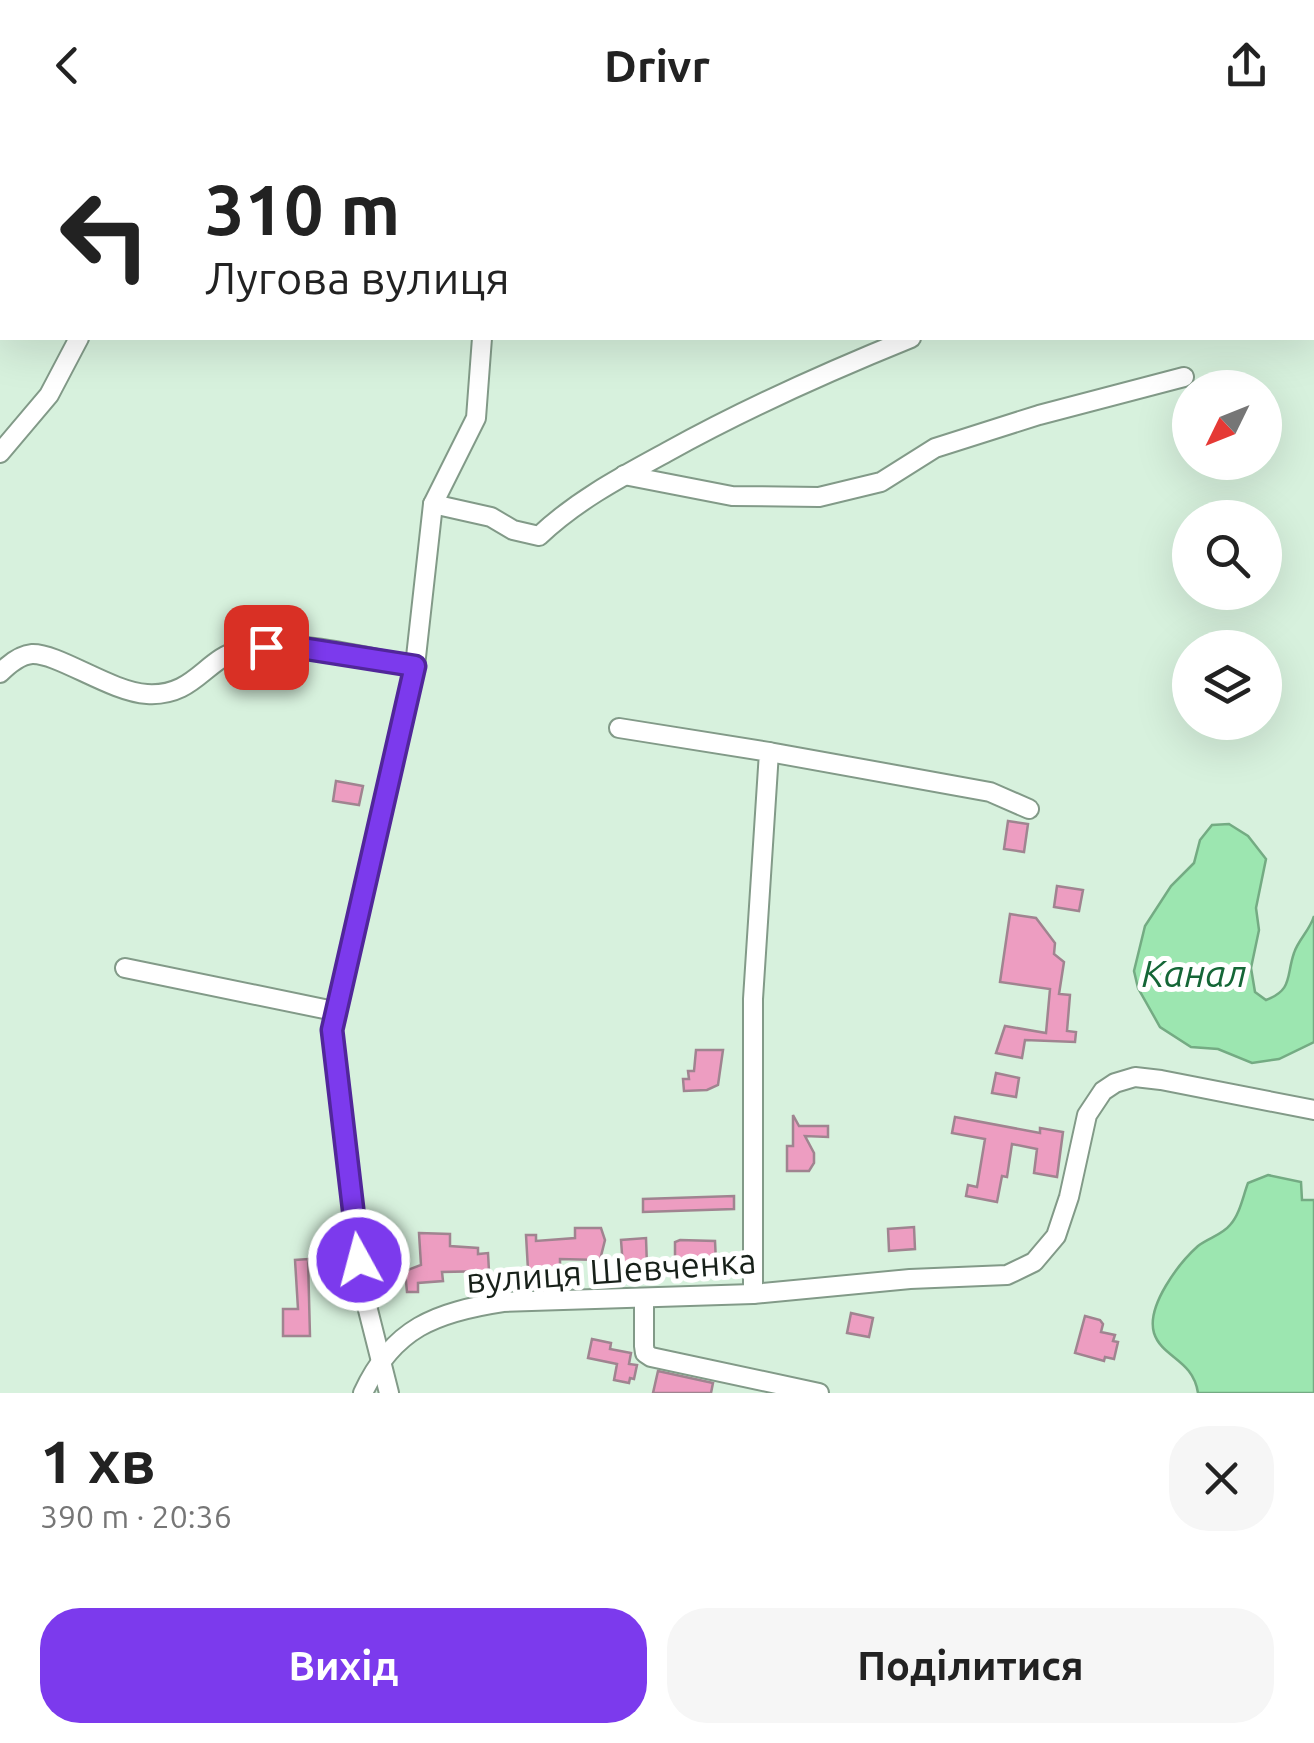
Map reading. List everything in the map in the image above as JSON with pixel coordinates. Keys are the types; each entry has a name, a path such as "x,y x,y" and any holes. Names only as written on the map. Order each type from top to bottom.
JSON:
{"street":[{"path":"0,453 50,395 79,340"},
{"path":"389,1393 364,1294 332,1054 334,1012 415,666 433,504 476,418 482,340"},
{"path":"433,504 490,517 513,530 538,536 569,507 624,475 793,386 906,340"},
{"path":"624,475 732,496 820,497 880,482 935,448 952,442 1172,379"},
{"path":"0,673 20,658 41,656 126,691 150,694 198,680 229,654 266,647 301,648 415,666"},
{"path":"619,728 990,792 1029,810"},
{"path":"752,1294 754,999 769,752"},
{"path":"124,968 334,1012"},
{"name":"вулиця Шевченка","path":"380,1358 423,1324 467,1307 503,1302 752,1294 1008,1274 1034,1262 1056,1236 1087,1115 1114,1083 1135,1078 1161,1080 1314,1110"},
{"path":"644,1298 644,1353 651,1357 819,1393"},
{"path":"364,1393 380,1358"}],"water":[{"name":"Канал","path":"1229,824 1248,836 1266,859 1256,908 1259,930 1251,968 1255,992 1266,1000 1285,987 1296,948 1314,916 1314,1042 1279,1059 1252,1063 1218,1049 1191,1047 1160,1027 1138,988 1134,971 1145,926 1171,886 1194,863 1200,840 1212,825"},
{"path":"1268,1175 1301,1182 1302,1200 1314,1200 1314,1393 1198,1393 1190,1373 1158,1341 1154,1333 1155,1310 1182,1263 1233,1221 1248,1183"}],"building":[{"path":"336,781 363,786 359,805 333,801"},
{"path":"1008,821 1028,824 1024,852 1004,849"},
{"path":"1057,886 1083,890 1079,911 1054,907"},
{"path":"1010,914 1036,918 1055,943 1054,954 1064,962 1059,994 1070,995 1067,1031 1076,1032 1075,1042 1025,1040 1022,1058 996,1053 1005,1026 1046,1033 1050,989 1000,982"},
{"path":"696,1050 723,1050 718,1085 707,1090 684,1091 683,1079 689,1079 688,1071 694,1071"},
{"path":"996,1073 1019,1078 1016,1097 992,1093"},
{"path":"793,1115 799,1126 828,1126 828,1137 805,1136 814,1153 809,1171 787,1171 787,1146 793,1146"},
{"path":"955,1117 1040,1133 1040,1128 1063,1132 1057,1177 1034,1173 1037,1149 1012,1144 1007,1177 1002,1176 997,1202 966,1196 968,1185 977,1187 985,1139 952,1133"},
{"path":"734,1196 734,1209 643,1212 643,1199"},
{"path":"914,1227 915,1249 889,1251 888,1229"},
{"path":"575,1228 601,1228 605,1240 600,1260 560,1259 560,1267 528,1270 526,1235 536,1235 536,1241 575,1238"},
{"path":"419,1233 450,1234 450,1246 478,1248 478,1254 488,1253 489,1271 442,1272 443,1281 418,1283 418,1292 407,1292 405,1271 421,1265"},
{"path":"646,1238 647,1266 623,1267 621,1240"},
{"path":"715,1241 716,1262 675,1262 675,1242"},
{"path":"308,1259 310,1336 283,1336 283,1309 298,1309 295,1260"},
{"path":"851,1313 873,1318 869,1337 847,1333"},
{"path":"1085,1316 1100,1320 1101,1332 1115,1335 1113,1341 1118,1342 1114,1359 1105,1357 1104,1361 1075,1353"},
{"path":"592,1339 611,1343 610,1349 631,1353 629,1364 637,1365 634,1379 630,1378 629,1383 614,1380 617,1364 588,1358"},
{"path":"658,1371 713,1383 711,1393 653,1393"}],"route":[{"path":"266,647 301,648 415,666 332,1030 359,1260"}]}
